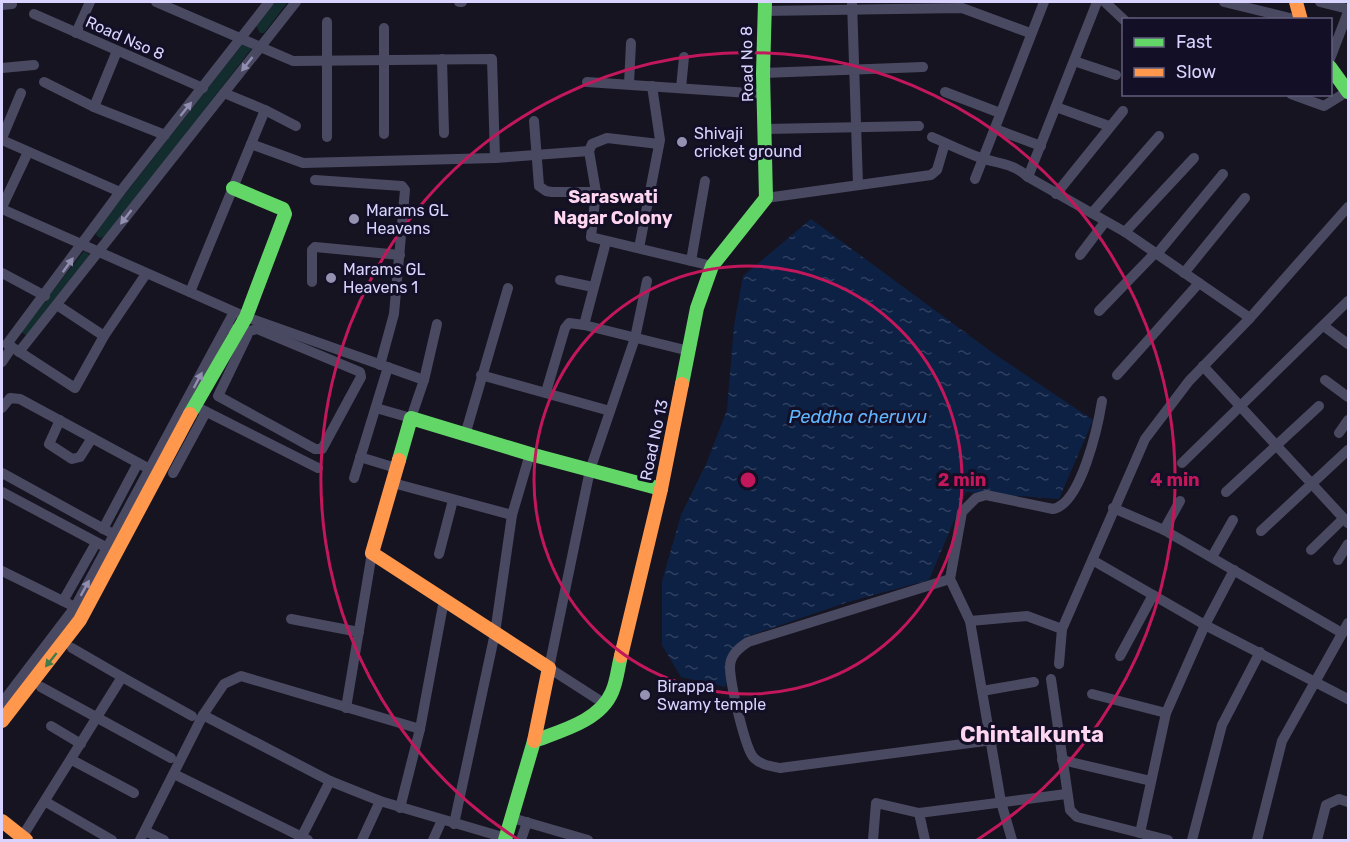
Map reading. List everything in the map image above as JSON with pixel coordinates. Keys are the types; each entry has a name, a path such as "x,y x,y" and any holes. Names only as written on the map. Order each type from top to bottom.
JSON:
{"street":[{"path":"76,33 90,2"},
{"path":"156,2 242,37 293,61 385,58 492,59 495,158"},
{"path":"2,362 10,346 120,192 269,2"},
{"path":"10,346 57,305 296,2"},
{"path":"975,179 1044,2"},
{"path":"1028,177 1096,2"},
{"path":"1105,2 1122,18"},
{"path":"1224,2 1269,16 1284,18"},
{"path":"1296,2 1300,18"},
{"path":"1320,2 1348,11 1332,54"},
{"path":"764,6 962,8 1030,33"},
{"name":"Road No 8","path":"764,6 766,198"},
{"path":"853,6 858,185"},
{"name":"Road Nso 8","path":"34,14 203,88"},
{"path":"327,22 327,138"},
{"path":"384,28 384,134"},
{"path":"629,84 631,43"},
{"path":"94,107 117,51"},
{"path":"681,88 684,57"},
{"path":"442,59 444,134"},
{"path":"1074,61 1116,75"},
{"path":"2,68 34,65"},
{"path":"763,73 923,67"},
{"path":"1296,96 1324,106 1348,92 1332,70"},
{"path":"44,82 94,107 165,135"},
{"path":"587,82 764,94"},
{"path":"639,248 659,144 652,86"},
{"path":"945,92 1000,113"},
{"path":"21,93 2,139 120,192"},
{"path":"224,93 296,126"},
{"path":"1056,107 1109,126"},
{"path":"190,292 265,110"},
{"path":"1056,194 1123,111"},
{"path":"534,121 539,186 546,191 596,192"},
{"path":"765,129 919,126"},
{"path":"994,129 1041,146"},
{"path":"1092,213 1159,136"},
{"path":"932,137 983,159 1001,161 1018,168 1056,194 1125,232 1250,318"},
{"path":"659,144 607,138 597,140 589,151 596,192 591,237 712,266"},
{"path":"766,198 934,174 945,143"},
{"path":"251,144 303,163 495,158 589,151"},
{"path":"28,152 2,208 240,314 424,380"},
{"path":"1125,232 1194,158"},
{"path":"1099,311 1156,254 1223,174"},
{"path":"315,180 404,188 394,314 376,408 354,478"},
{"path":"691,261 705,181"},
{"path":"108,532 153,471 237,337 257,329 360,372 361,377 322,448 315,449 218,396 237,337 240,314 285,214 283,209 233,188"},
{"name":"Road No 13","path":"605,704 612,693 661,489 697,308 712,266 766,198"},
{"path":"1184,273 1245,198"},
{"path":"1059,664 1062,629 1094,561 1113,508 1145,439 1203,366 1250,318 1348,207"},
{"path":"1080,255 1105,222"},
{"path":"584,325 606,242"},
{"path":"312,282 312,250 315,247 400,255"},
{"path":"2,273 45,296"},
{"path":"10,346 75,388 104,336 146,274"},
{"path":"560,280 593,287"},
{"path":"72,648 197,715 330,781 400,808 506,839 534,741 590,470 635,338 647,281"},
{"path":"1117,375 1199,283"},
{"path":"465,435 508,288"},
{"path":"1182,463 1325,327 1348,301"},
{"path":"57,305 104,336"},
{"path":"546,392 565,328 576,322 689,351"},
{"path":"346,708 372,553 424,380 437,324"},
{"path":"1325,327 1348,344"},
{"path":"1203,366 1346,520 1311,550"},
{"path":"481,375 610,411"},
{"path":"1325,380 1348,397"},
{"path":"2,408 10,398 21,399 153,471"},
{"path":"1012,840 1001,802 970,621 950,579 962,512 976,498 986,495 1053,509 1060,508 1067,501 1091,451 1102,401"},
{"path":"1226,492 1275,444 1319,406"},
{"path":"195,407 318,468"},
{"path":"173,473 195,407"},
{"path":"376,408 530,454 661,489"},
{"path":"60,420 49,444 72,459 80,457 92,438"},
{"path":"1339,433 1348,420"},
{"path":"1261,531 1348,450"},
{"path":"454,824 495,633 512,515 530,454"},
{"path":"360,457 396,468"},
{"path":"2,703 68,627 75,607 111,551 108,532 138,463"},
{"path":"2,721 68,627 153,471"},
{"path":"2,473 108,532"},
{"path":"393,483 512,515"},
{"path":"2,492 111,551"},
{"path":"439,554 453,500"},
{"path":"1164,530 1180,501"},
{"path":"1113,508 1164,530 1342,633"},
{"path":"1212,557 1233,520"},
{"path":"63,602 96,543"},
{"path":"1338,560 1348,544"},
{"path":"372,553 605,704 572,727 534,741"},
{"path":"1094,561 1205,625 1348,699"},
{"path":"1140,833 1166,713 1205,625 1234,570"},
{"path":"2,571 75,607"},
{"path":"950,579 741,646 733,654 729,666 743,735 752,757 764,765 780,768 1047,733"},
{"path":"1120,656 1153,595"},
{"path":"400,808 420,729 444,600"},
{"path":"970,621 1027,616 1062,629"},
{"path":"291,619 359,632"},
{"path":"1257,840 1282,741 1348,623"},
{"path":"1192,840 1222,725 1260,652"},
{"path":"2,821 24,839 122,676"},
{"path":"164,840 142,836 174,774 197,715 224,684 241,676 420,729"},
{"path":"1051,679 1065,794 1070,810 1077,817 1168,840"},
{"path":"982,691 1034,682"},
{"path":"40,687 171,759"},
{"path":"1092,694 1166,713"},
{"path":"51,726 81,744"},
{"path":"72,760 134,793"},
{"path":"1062,760 1151,781"},
{"path":"174,774 303,839 330,781"},
{"path":"873,840 876,803 919,813 1065,794"},
{"path":"1317,840 1326,805 1339,800 1348,802"},
{"path":"362,840 380,801"},
{"path":"46,802 112,840"},
{"path":"919,813 925,840"},
{"path":"512,818 562,837 588,840"},
{"path":"433,840 442,820"},
{"path":"520,840 527,822"}],"green space":[{"path":"275,2 288,2 264,33 260,33 256,26"},
{"path":"244,42 252,48 106,237 100,238 96,235 97,230"},
{"path":"84,251 90,255 27,336 21,332"}],"water":[{"name":"Peddha cheruvu","path":"811,219 993,353 1093,420 1059,499 966,492 929,580 848,602 746,637 725,687 681,677 662,645 662,581 681,515 707,462 727,410 734,326 743,276"}],"traffic: fast":[{"path":"682,384 697,308 712,266 766,198 763,73 765,2"},
{"path":"1332,70 1348,92"},
{"path":"190,414 246,317 285,214 283,209 233,188"},
{"path":"399,460 411,418 530,454 661,489"},
{"path":"505,840 534,741 578,724 598,710 612,692 621,656"}],"traffic: slow":[{"path":"1296,2 1300,18"},
{"path":"621,656 661,489 682,384"},
{"path":"2,721 80,620 190,414"},
{"path":"399,460 372,553 549,668 534,741"},
{"path":"2,821 26,840"}],"place":[{"name":"Shivaji cricket ground","path":"682,142"},
{"name":"Marams GL Heavens","path":"354,219"},
{"name":"Marams GL Heavens 1","path":"331,278"},
{"name":"Birappa Swamy temple","path":"645,695"}],"district":[{"name":"Saraswati Nagar Colony","path":"613,207"},
{"name":"Chintalkunta","path":"1032,734"}]}
